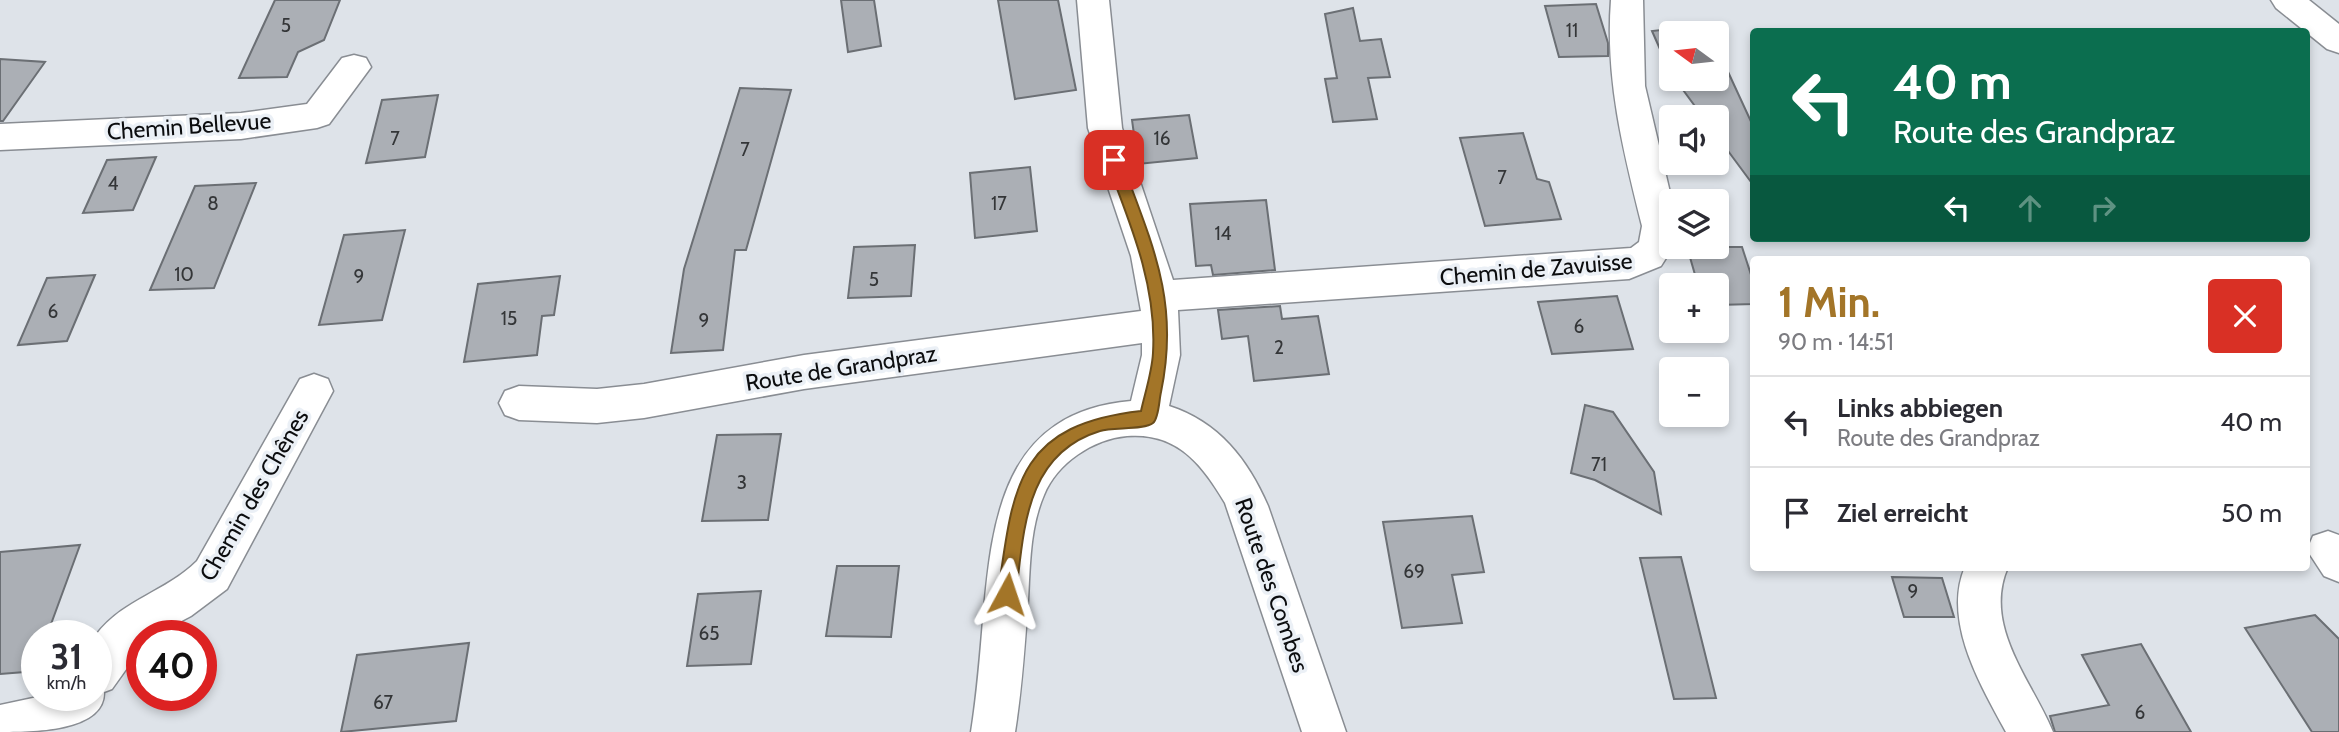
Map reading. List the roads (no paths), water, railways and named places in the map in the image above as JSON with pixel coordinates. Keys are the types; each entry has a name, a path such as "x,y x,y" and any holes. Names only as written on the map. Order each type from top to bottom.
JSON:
{"street":[{"path":"1093,0 1105,128 1149,256 1160,310 1161,355 1147,418"},
{"name":"Chemin de Zavuisse","path":"1160,310 1629,264 1646,260 1657,247 1660,226 1627,95 1623,33 1627,0"},
{"path":"2287,0 2339,41"},
{"name":"Chemin Bellevue","path":"0,137 241,126 317,115 354,67"},
{"name":"Route de Grandpraz","path":"519,403 597,406 644,401 1160,310"},
{"name":"Chemin des Chênes","path":"112,649 139,622 197,591 212,575 314,391"},
{"name":"Route des Combes","path":"992,732 1002,665 1010,559 1023,495 1054,449 1074,435 1100,423 1147,418 1188,433 1217,455 1236,480 1248,506 1324,732"},
{"path":"1984,571 1980,607 1984,637 2003,681 2031,732"},
{"path":"0,727 50,719 64,711"}]}
